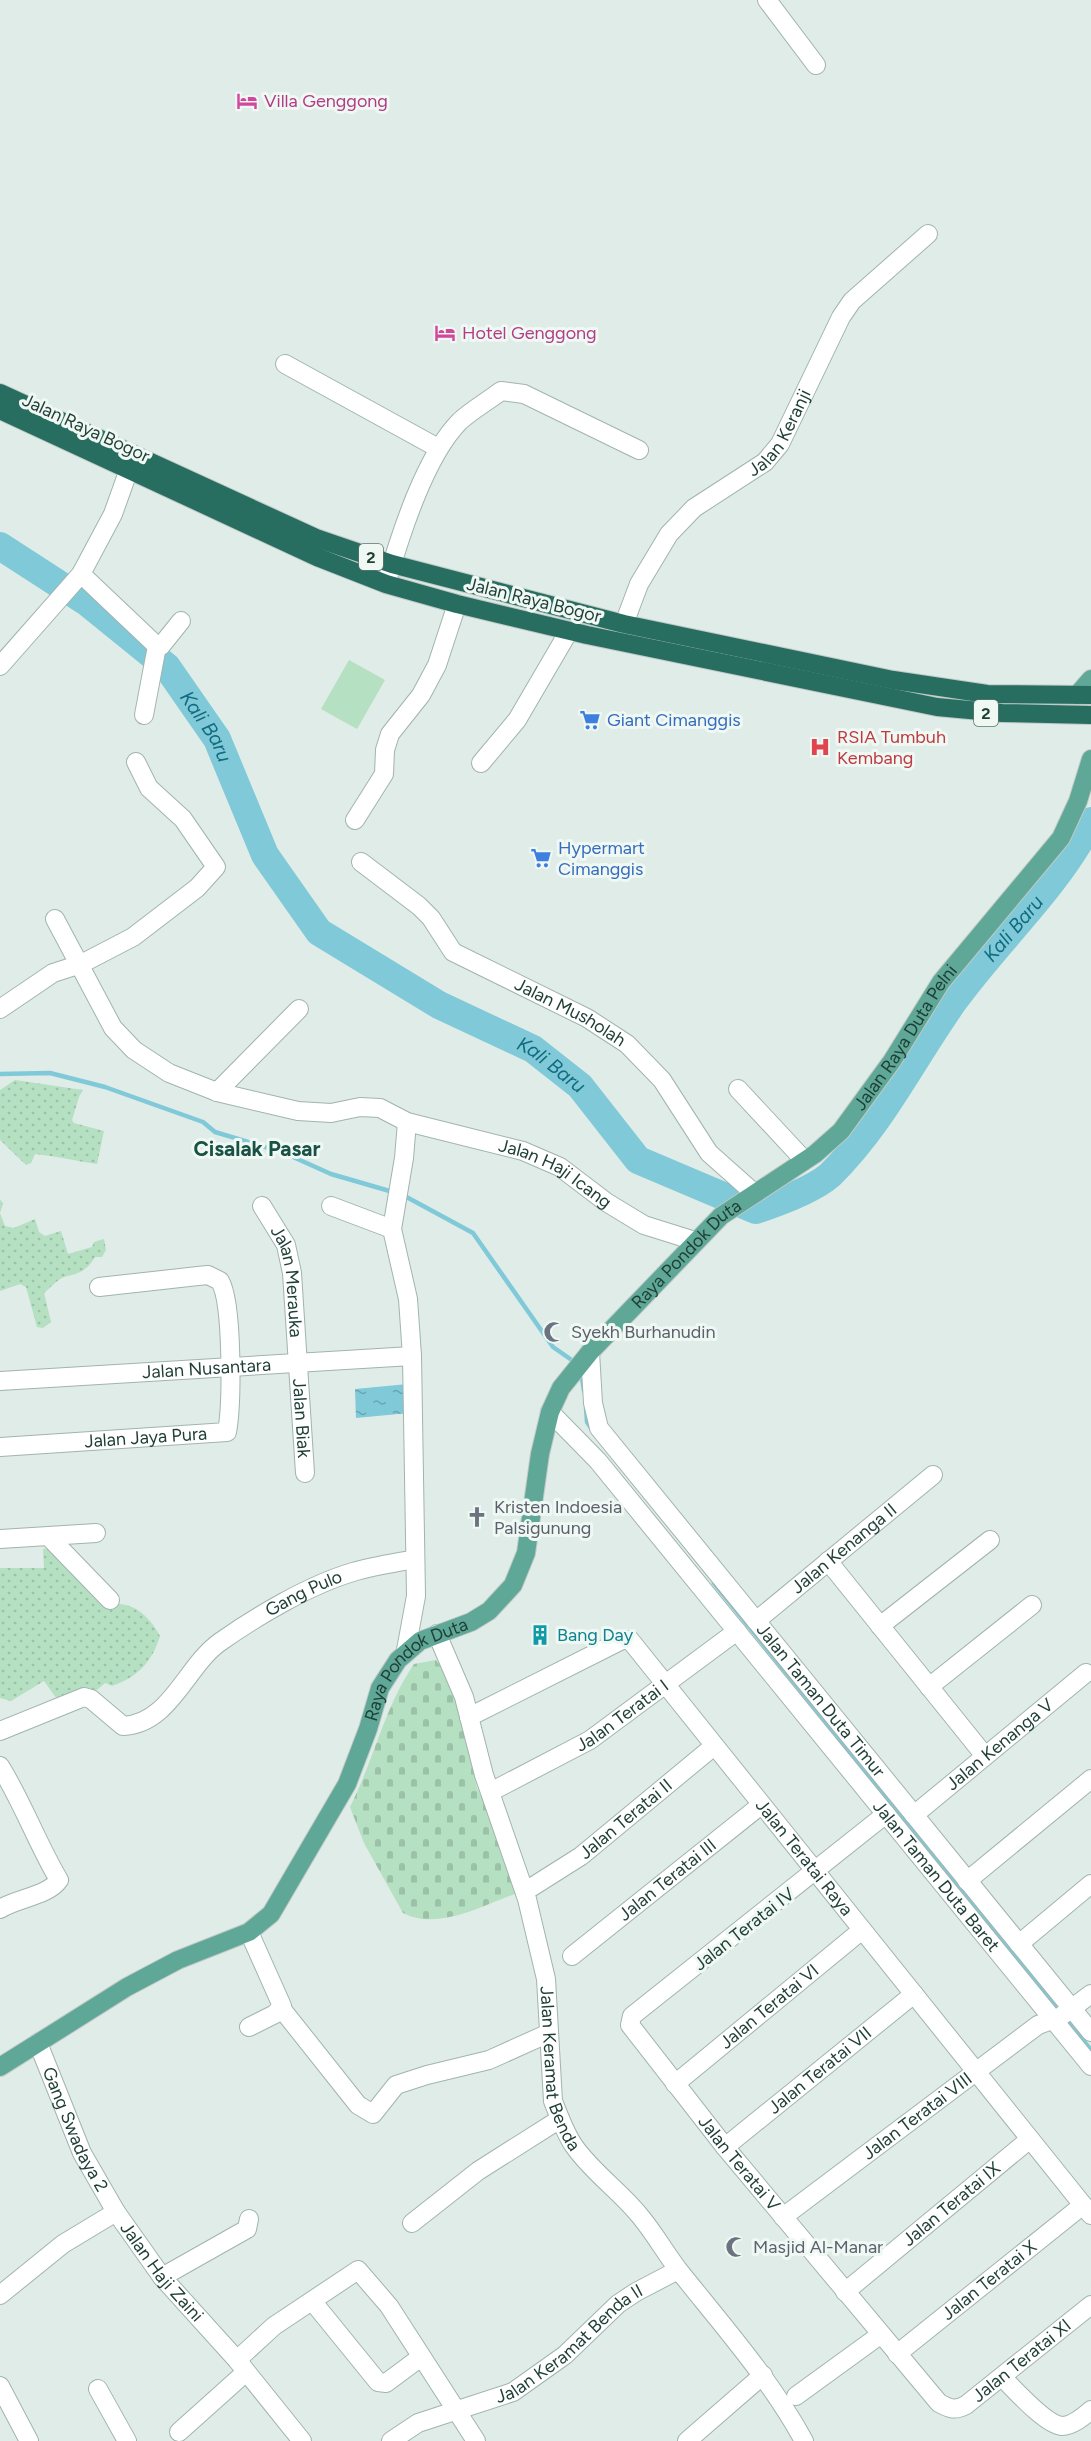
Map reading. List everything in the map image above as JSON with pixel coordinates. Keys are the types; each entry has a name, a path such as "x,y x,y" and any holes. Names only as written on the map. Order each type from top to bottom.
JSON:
{"highway":[{"name":"Jalan Raya Bogor","path":"0,393 316,538 392,564 624,624 950,690 987,694 1084,695"},
{"name":"Jalan Raya Bogor","path":"0,410 128,472 317,557 386,584 457,604 569,631 818,684 963,711 1091,715"},
{"path":"818,684 822,664"}],"main road":[{"path":"1084,695 1091,679"},
{"name":"Jalan Raya Duta Pelni","path":"751,1195 827,1145 858,1111 941,982 1050,854 1069,824 1091,759"},
{"name":"Raya Pondok Duta","path":"0,2067 154,1972 249,1932 272,1914 347,1784 368,1729 380,1688 406,1650 437,1634 471,1622 489,1611 513,1585 521,1569 531,1527 540,1454 550,1412 566,1380 695,1241 721,1216 751,1195"}],"street":[{"path":"767,0 816,65"},
{"name":"Jalan Keranji","path":"624,624 639,584 669,534 694,508 765,462 780,444 841,317 852,302 928,234"},
{"path":"285,364 438,448"},
{"path":"386,584 424,478 438,448 460,421 501,391 524,393 639,450"},
{"path":"0,666 80,575 113,514 128,472"},
{"path":"80,575 157,649"},
{"path":"355,820 384,774 385,750 390,734 421,695 437,665 457,604"},
{"path":"144,715 157,649 181,621"},
{"path":"481,763 517,720 569,631"},
{"path":"0,1010 53,973 81,964 153,923 197,888 216,867 183,819 149,788 136,762"},
{"name":"Jalan Musholah","path":"361,862 419,906 431,918 453,952 587,1018 627,1044 662,1080 710,1153 751,1195"},
{"name":"Jalan Haji Icang","path":"55,919 81,964 89,987 113,1029 123,1040 169,1073 217,1092 298,1111 320,1113 360,1107 380,1108 407,1122 545,1159 560,1167 628,1216 659,1231 695,1241"},
{"path":"217,1092 299,1009"},
{"path":"738,1089 804,1160"},
{"path":"406,1650 416,1596 412,1356 408,1299 392,1229 404,1158 407,1122"},
{"name":"Jalan Merauka","path":"262,1206 286,1245 292,1273 298,1364"},
{"path":"331,1206 392,1229"},
{"path":"99,1287 198,1275 215,1277 224,1287 230,1369"},
{"name":"Jalan Taman Duta Timur","path":"587,1355 593,1403 599,1428 1019,1944 1063,2014 1091,2032"},
{"name":"Jalan Nusantara","path":"0,1381 230,1369 412,1356"},
{"name":"Jalan Biak","path":"298,1364 305,1473"},
{"name":"Jalan Jaya Pura","path":"0,1447 227,1432 230,1369"},
{"name":"Jalan Taman Duta Baret","path":"550,1412 598,1461 886,1814 1063,2014 1091,2066"},
{"name":"Jalan Kenanga II","path":"756,1621 933,1475"},
{"path":"0,1539 96,1533"},
{"path":"49,1536 110,1600"},
{"path":"880,1626 990,1540"},
{"name":"Gang Pulo","path":"0,1731 84,1697 91,1699 123,1726 136,1725 172,1699 205,1654 249,1624 323,1583 352,1572 415,1559"},
{"path":"828,1561 985,1756"},
{"path":"929,1687 1032,1605"},
{"name":"Jalan Teratai I","path":"498,1788 590,1740 737,1631"},
{"name":"Jalan Keramat Benda","path":"437,1634 464,1697 484,1775 527,1899 546,1979 553,2101 560,2119 574,2146 640,2216 678,2270 763,2375 784,2404 804,2441"},
{"name":"Jalan Teratai Raya","path":"469,1717 622,1640 630,1640 1087,2210"},
{"name":"Jalan Kenanga V","path":"914,1815 1086,1673"},
{"name":"Jalan Teratai II","path":"532,1887 581,1856 714,1746"},
{"path":"0,1766 19,1796 44,1855 59,1880 52,1888 12,1901 0,1909"},
{"path":"967,1881 1091,1779"},
{"name":"Jalan Teratai III","path":"572,1956 761,1805"},
{"name":"Jalan Teratai IV","path":"629,2020 886,1814"},
{"path":"1019,1944 1091,1884"},
{"name":"Jalan Teratai VI","path":"675,2084 862,1930"},
{"path":"249,1932 279,1995 282,2008 358,2105 373,2114 396,2085 427,2074 489,2060 527,2045 549,2033"},
{"name":"Jalan Teratai VII","path":"725,2147 914,1994"},
{"name":"Jalan Teratai VIII","path":"783,2217 1038,2025 1063,2014 1091,1994"},
{"path":"249,2027 282,2008"},
{"name":"Jalan Teratai V","path":"629,2020 630,2025 725,2147 880,2335 939,2403 950,2409"},
{"name":"Gang Swadaya 2","path":"38,2043 82,2153 116,2212"},
{"path":"412,2223 478,2171 560,2119"},
{"name":"Jalan Teratai IX","path":"845,2292 1030,2139"},
{"name":"Jalan Teratai X","path":"897,2354 1087,2210"},
{"name":"Jalan Haji Zaini","path":"0,2295 63,2244 116,2212 162,2277 241,2366 302,2441"},
{"path":"162,2277 247,2229 249,2219"},
{"name":"Jalan Keramat Benda II","path":"391,2441 418,2423 513,2392 566,2355 618,2304 678,2270"},
{"path":"178,2433 241,2366 274,2326 356,2271 361,2271 389,2306 476,2441"},
{"path":"313,2302 378,2382 386,2383 421,2357"},
{"name":"Jalan Teratai XI","path":"950,2409 959,2410 966,2405 1091,2305"},
{"path":"796,2396 880,2335"},
{"path":"687,2441 763,2375"},
{"path":"1002,2378 1048,2420 1061,2426 1072,2423 1091,2410"},
{"path":"0,2386 29,2441"},
{"path":"98,2389 127,2441"}],"green space":[{"path":"349,660 385,680 357,729 321,709"},
{"path":"15,1080 83,1090 72,1120 74,1123 104,1131 97,1164 35,1154 31,1163 26,1165 0,1140 0,1090"},
{"path":"0,1213 5,1226 14,1228 35,1219 39,1232 45,1236 61,1231 68,1254 92,1247 94,1242 104,1239 106,1250 102,1257 95,1257 85,1269 62,1278 44,1293 51,1322 43,1328 37,1327 26,1287 20,1284 0,1291"},
{"path":"67,1548 116,1604 136,1609 152,1624 160,1636 153,1654 137,1673 112,1686 105,1683 91,1695 59,1702 44,1681 11,1701 0,1698 0,1568 44,1568 43,1549"},
{"path":"436,1660 445,1673 458,1702 477,1788 501,1837 515,1894 459,1915 430,1919 416,1918 403,1913 364,1843 350,1807 387,1716 404,1681 414,1664"}],"water":[{"path":"408,1384 409,1413 356,1418 355,1389"}],"waterway":[{"name":"Kali Baru","path":"0,546 88,603 167,667 217,739 265,855 319,932 439,1005 533,1049 580,1086 638,1160 756,1210 815,1185 830,1175 849,1155 881,1113 954,1001 1044,892 1077,846 1091,821"},
{"path":"0,1074 50,1073 105,1087 203,1122 215,1132 282,1152 331,1174 393,1192"},
{"path":"401,1194 473,1233 553,1347 576,1363"},
{"path":"581,1372 584,1391"},
{"path":"586,1408 587,1422 591,1428"},
{"path":"714,1583 1059,2011"},
{"path":"1066,2019 1091,2050"}],"place":[{"name":"Villa Genggong","path":"247,101"},
{"name":"Hotel Genggong","path":"445,333"},
{"name":"Giant Cimanggis","path":"590,720"},
{"name":"RSIA Tumbuh Kembang","path":"820,747"},
{"name":"Hypermart Cimanggis","path":"541,858"},
{"name":"Syekh Burhanudin","path":"554,1332"},
{"name":"Kristen Indoesia Palsigunung","path":"477,1517"},
{"name":"Bang Day","path":"540,1635"},
{"name":"Masjid Al-Manar","path":"736,2247"}],"district":[{"name":"Cisalak Pasar","path":"257,1148"}]}
